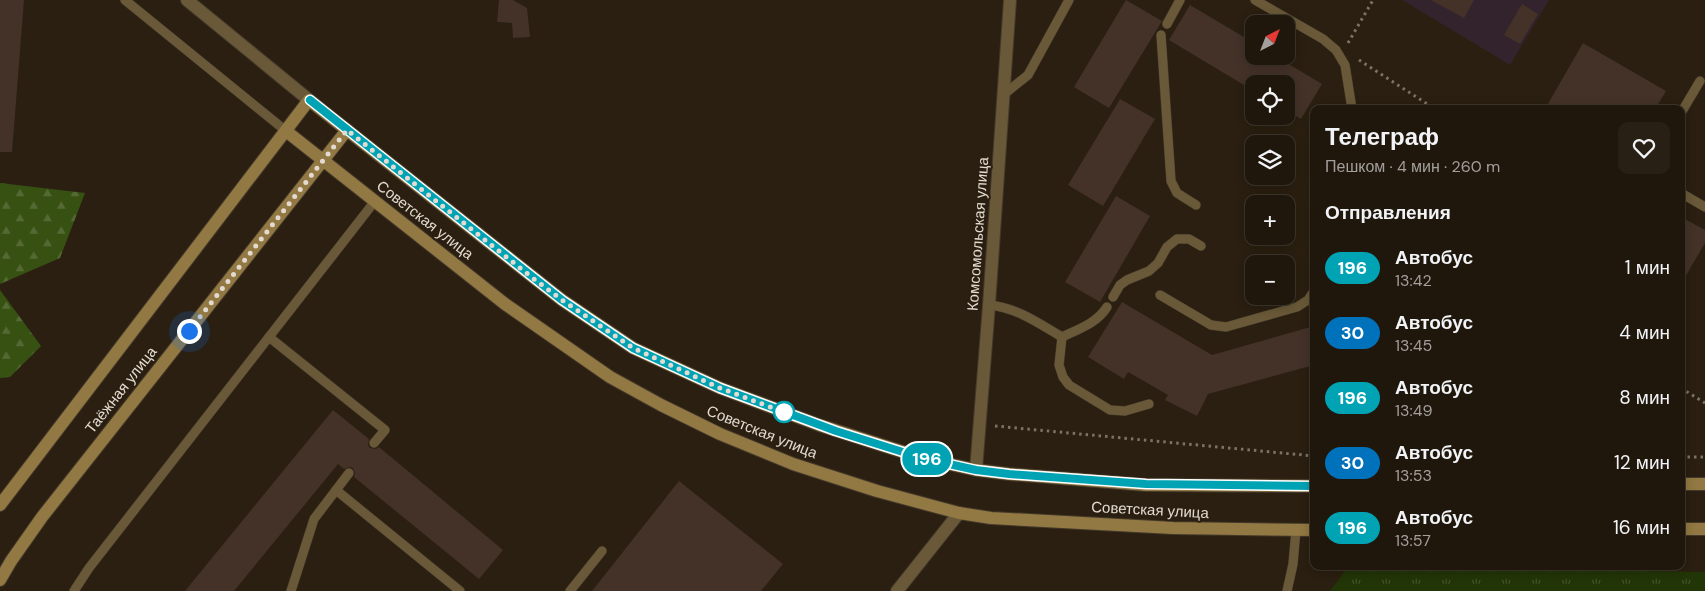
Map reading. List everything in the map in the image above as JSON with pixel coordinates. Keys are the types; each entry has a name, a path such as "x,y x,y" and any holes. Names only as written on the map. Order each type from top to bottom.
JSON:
{"street":[{"name":"Комсомольская улица","path":"976,470 1010,0"},
{"path":"191,1 310,100"},
{"name":"Таёжная улица","path":"0,505 310,100"},
{"name":"Советская улица","path":"310,100 562,300 633,348 720,388 819,426 922,458 976,470 1146,484 1310,486"},
{"name":"Советская улица","path":"286,130 505,304 610,377 720,434 793,464 877,491 959,514 991,518 1173,528 1310,530"},
{"name":"Таёжная улица","path":"0,580 11,561 42,518 347,130"},
{"path":"1685,484 1705,484"},
{"path":"897,591 959,514"},
{"path":"1685,529 1705,530"}],"lane":[{"path":"125,0 286,130"},
{"path":"1003,95 1028,75 1069,0"},
{"path":"1166,24 1180,0"},
{"path":"1255,0 1322,39 1336,50 1345,65 1351,105"},
{"path":"1161,35 1171,181 1177,193 1196,205"},
{"path":"1685,106 1700,81"},
{"path":"1685,194 1705,207"},
{"path":"74,591 89,568 375,201"},
{"path":"1113,297 1120,285 1149,270 1158,263 1167,248 1177,239 1189,239 1201,246"},
{"path":"1160,295 1211,325 1226,326 1297,307 1310,297"},
{"path":"989,305 1005,306 1023,314 1062,337"},
{"path":"1062,337 1101,316 1107,307"},
{"path":"269,337 384,430 374,443"},
{"path":"1062,337 1059,365 1063,377 1069,385 1110,410 1125,411 1150,404"},
{"path":"291,591 314,519 349,473"},
{"path":"336,490 460,591"},
{"path":"1287,591 1293,564 1296,530"},
{"path":"570,591 602,551"}],"path":[{"path":"1322,39 1344,50 1373,0"},
{"path":"1352,56 1431,105"},
{"path":"1685,390 1705,403"},
{"path":"979,424 1310,456"},
{"path":"1685,457 1705,457"}],"shaded area":[{"path":"1402,0 1549,0 1510,65"}],"green space":[{"path":"0,183 85,193 60,258 0,284"},
{"path":"0,290 41,346 10,377 0,378"},
{"path":"1346,570 1705,572 1705,591 1330,591"}],"building":[{"path":"0,0 24,0 12,152 0,152"},
{"path":"499,0 513,0 527,8 530,37 513,38 512,23 497,22"},
{"path":"1126,0 1162,21 1109,108 1074,87"},
{"path":"1431,0 1474,0 1464,18"},
{"path":"1522,4 1538,14 1520,44 1504,35"},
{"path":"1190,5 1245,38 1245,65 1290,65 1322,84 1301,119 1295,115 1295,75 1245,75 1245,86 1169,40"},
{"path":"1583,43 1666,91 1657,105 1547,105"},
{"path":"1120,99 1155,119 1103,206 1068,185"},
{"path":"1116,196 1150,216 1100,302 1065,282"},
{"path":"1685,219 1705,230 1705,243 1685,277"},
{"path":"1122,302 1212,355 1310,327 1310,366 1208,394 1197,416 1165,400 1168,395 1128,372 1124,379 1088,357"},
{"path":"333,410 369,439 368,445 370,448 376,449 379,447 503,550 479,579 354,477 353,468 344,469 338,464 234,591 185,591"},
{"path":"679,481 783,564 761,591 592,591"}],"bus line":[{"name":"196","path":"310,100 562,300 633,348 720,388 819,426 922,458 976,470 1146,484 1310,486"}],"route":[{"path":"189,331 347,130 534,279 633,348 720,388 786,413 784,412"}]}
